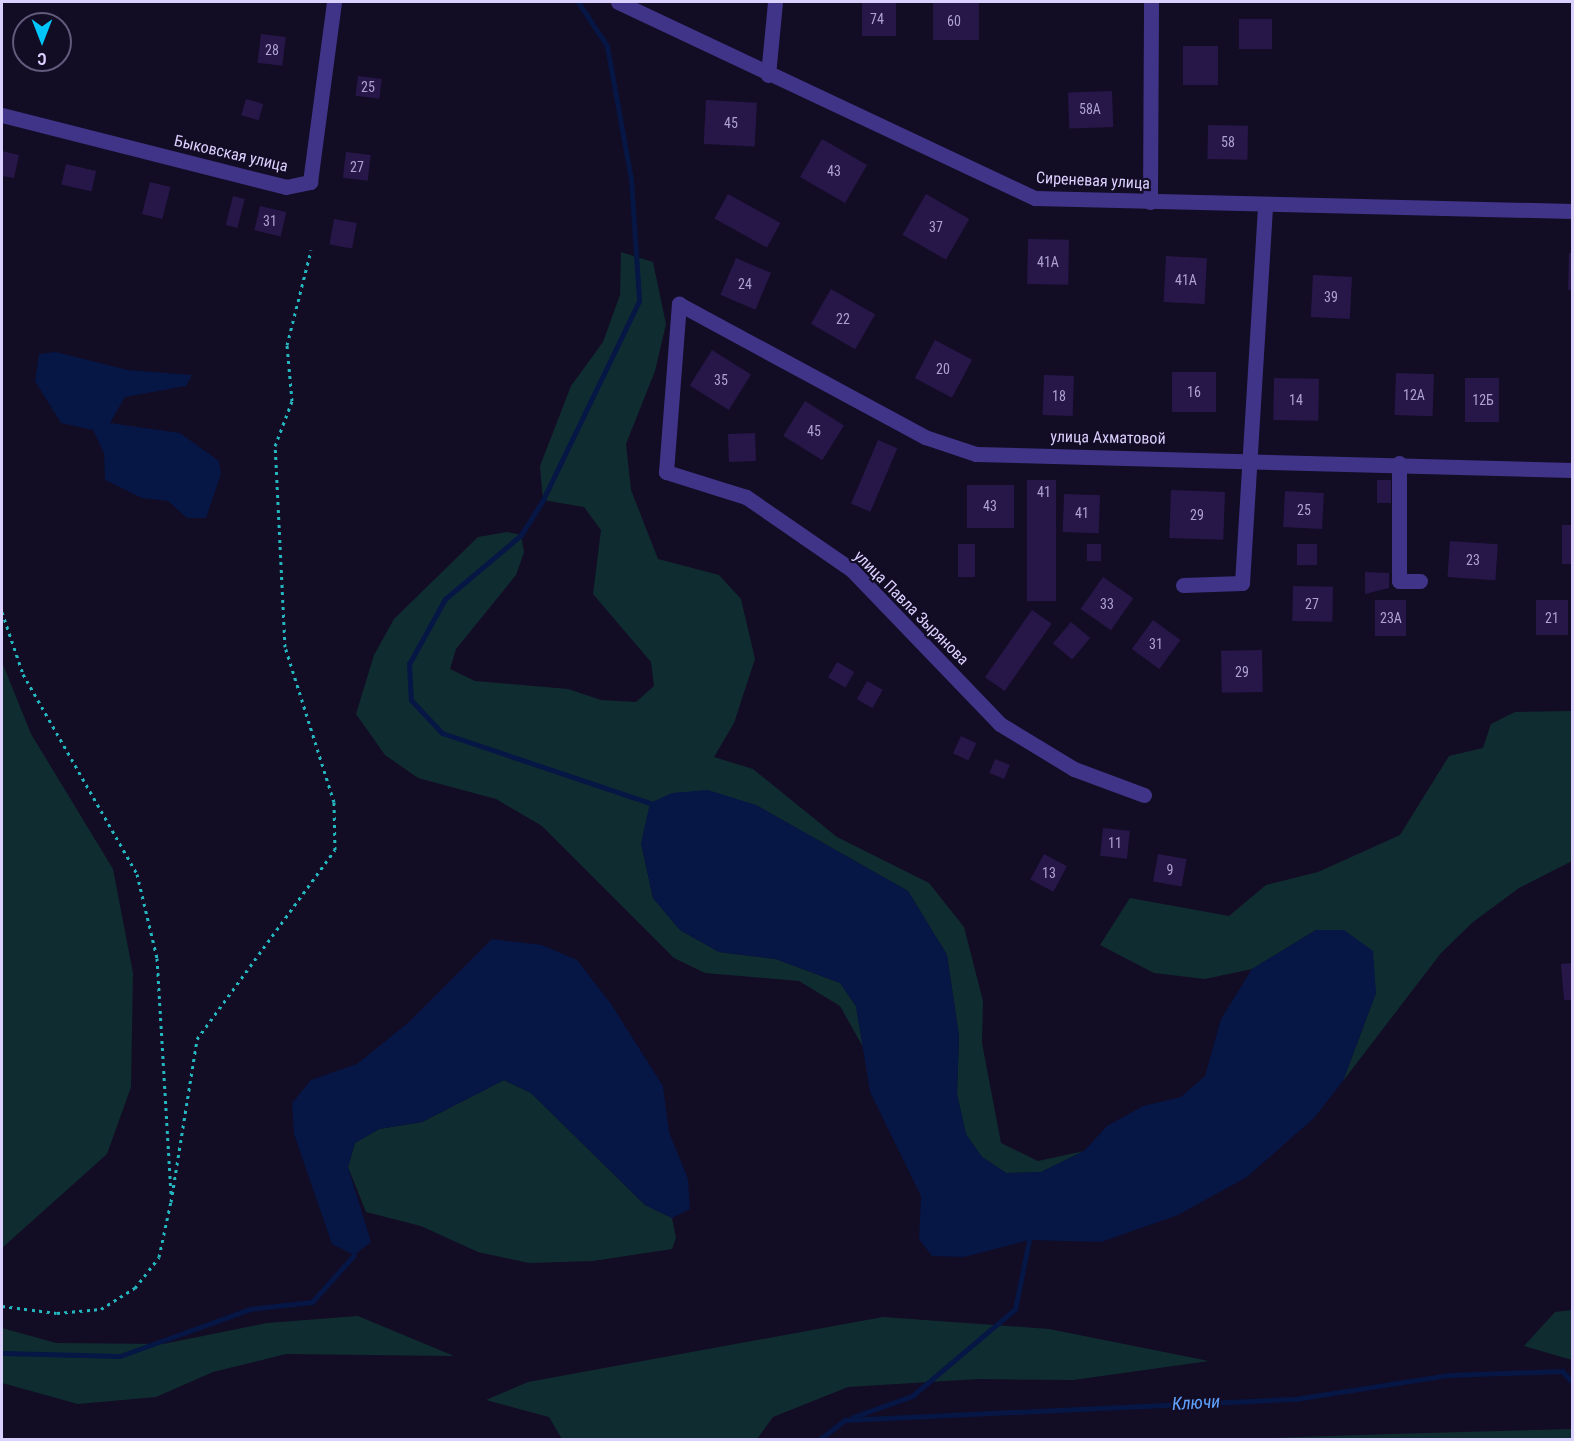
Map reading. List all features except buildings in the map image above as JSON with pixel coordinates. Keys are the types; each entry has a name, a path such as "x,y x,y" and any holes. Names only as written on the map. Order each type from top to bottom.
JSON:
{"street":[{"name":"Быковская улица","path":"2,115 286,187 310,182 334,2"},
{"name":"Сиреневая улица","path":"618,2 768,75 1035,198 1265,206 1572,211"},
{"path":"768,75 775,2"},
{"path":"1150,202 1151,2"},
{"path":"1183,585 1242,583 1265,206"},
{"name":"улица Ахматовой","path":"679,304 926,437 976,454 1251,458 1572,470"},
{"name":"улица Павла Зырянова","path":"679,304 666,472 746,496 852,570 1000,724 1074,769 1144,795"},
{"path":"1400,463 1399,581 1420,581"}],"path":[{"path":"2,1305 57,1313 101,1310 135,1288 159,1257 171,1202 197,1039 335,850 334,802 285,647 275,446 292,401 287,345 311,250"},
{"path":"2,612 23,674 137,874 158,958 171,1202"}],"green space":[{"path":"621,252 653,262 666,324 655,371 626,444 631,490 658,559 719,575 741,599 755,659 734,723 714,757 753,769 837,837 929,883 964,927 983,1001 982,1043 1001,1143 1038,1161 1084,1151 1041,1172 1006,1173 982,1157 966,1135 957,1094 959,1036 947,955 908,891 756,805 641,843 653,898 680,930 719,952 776,959 840,983 856,1006 863,1047 840,1006 799,981 705,973 674,958 542,826 496,799 418,778 385,755 356,714 374,655 394,619 478,537 507,532 521,535 524,552 516,575 456,649 450,669 475,681 568,689 601,700 636,702 654,686 651,662 593,594 601,530 584,507 543,500 540,466 571,386 603,342 620,295"},
{"path":"2,662 31,734 113,869 133,973 131,1087 107,1154 2,1248"},
{"path":"1572,711 1572,861 1519,888 1473,922 1441,953 1343,1081 1376,993 1316,930 1252,969 1205,979 1154,973 1100,945 1130,898 1229,916 1266,885 1318,872 1400,835 1449,756 1483,748 1491,724 1515,712"},
{"path":"504,1080 531,1093 645,1205 672,1218 676,1238 672,1249 593,1261 529,1263 478,1252 421,1226 366,1212 348,1167 355,1143 379,1129 422,1122"},
{"path":"1572,1310 1572,1360 1524,1346 1555,1312"},
{"path":"358,1316 454,1356 286,1354 213,1372 156,1397 78,1404 2,1383 2,1328 56,1343 163,1344 267,1323"},
{"path":"883,1317 1049,1329 1209,1361 1073,1380 978,1379 848,1387 773,1417 757,1439 562,1439 549,1417 486,1400 528,1382"},
{"path":"1572,1429 1572,1440 1241,1439 1391,1434"}],"water":[{"path":"56,352 128,370 192,375 186,386 125,397 110,423 180,433 219,461 221,474 206,518 187,518 168,501 142,498 105,480 104,453 93,430 61,423 35,381 39,354"},
{"path":"708,790 756,805 908,891 947,955 959,1036 957,1094 966,1134 982,1157 1006,1173 1041,1172 1084,1151 1107,1126 1143,1106 1181,1097 1205,1076 1221,1019 1252,969 1316,930 1344,930 1373,951 1376,993 1343,1081 1314,1118 1247,1177 1178,1215 1101,1242 1029,1240 964,1257 932,1256 919,1239 921,1196 870,1092 856,1006 840,983 776,959 719,952 680,930 653,898 641,843 650,803 672,793"},
{"path":"492,939 542,945 577,960 611,1004 663,1086 669,1132 688,1179 690,1209 672,1218 645,1205 531,1093 504,1080 422,1122 379,1129 355,1143 348,1167 371,1242 354,1255 332,1244 294,1134 292,1103 311,1080 357,1064 409,1022"}],"waterway":[{"path":"578,2 607,46 631,179 639,301 543,500 521,535 445,599 409,664 411,700 442,733 650,803"},
{"path":"853,1417 912,1396 1015,1309 1029,1240"},
{"path":"2,1353 120,1356 250,1309 312,1302 354,1255"},
{"name":"Ключи","path":"819,1440 845,1420 1295,1399 1449,1375 1562,1371 1572,1382"}]}
